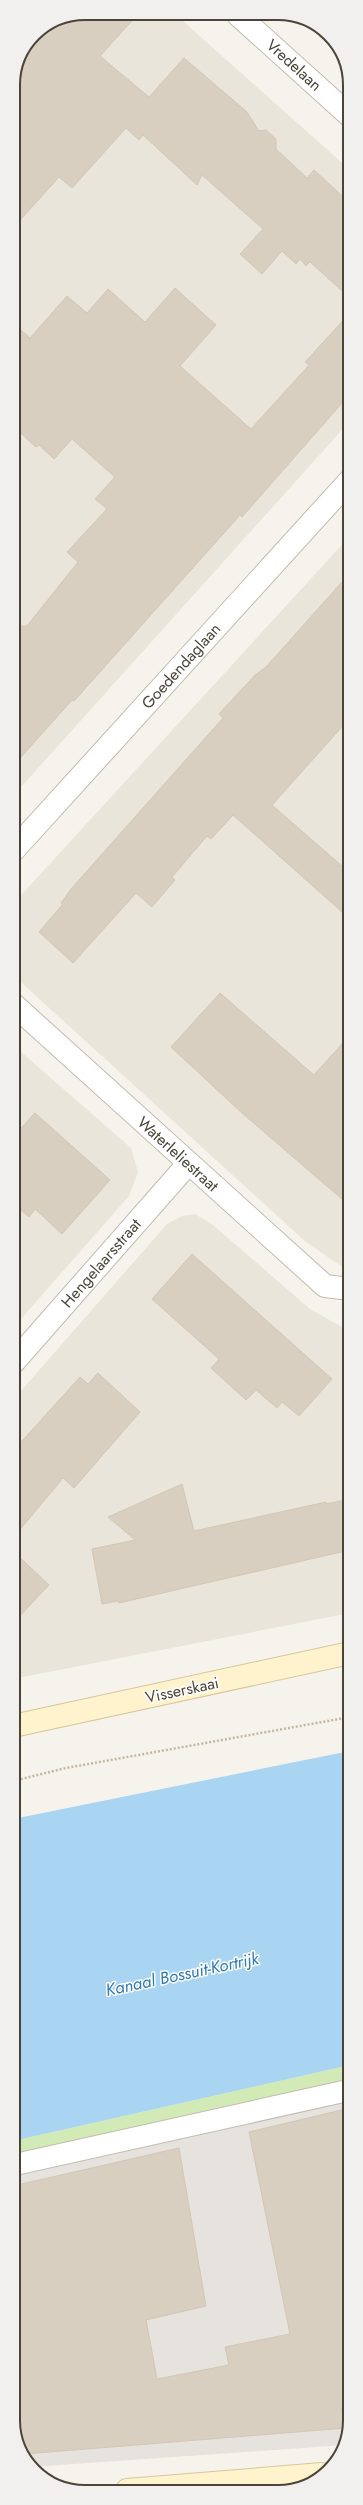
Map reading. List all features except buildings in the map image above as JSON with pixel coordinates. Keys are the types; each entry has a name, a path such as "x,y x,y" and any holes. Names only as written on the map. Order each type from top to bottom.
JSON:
{"street":[{"name":"Vredelaan","path":"244,20 343,110"},
{"name":"Goedendaglaan","path":"20,843 343,488"},
{"name":"Waterleliestraat","path":"20,1010 188,1164 325,1286 343,1288"},
{"name":"Hengelaarsstraat","path":"20,1355 188,1164"},
{"name":"Visserskaai","path":"20,1724 343,1655"},
{"path":"188,2485 313,2475"}],"lane":[{"path":"20,2163 343,2092"}],"path":[{"path":"20,1779 66,1768 343,1718"}],"shaded area":[{"path":"182,20 343,164 343,429 20,788 20,85 21,72 25,60 39,39 49,31 72,21"},
{"path":"343,544 343,1266 341,1266 306,1242 20,981 20,896"},
{"path":"20,1051 131,1148 138,1172 129,1196 20,1320"},
{"path":"195,1214 213,1225 310,1309 343,1327 343,1614 20,1678 20,1392 167,1224 182,1216"},
{"path":"343,2103 343,2420 342,2433 338,2446 39,2466 25,2445 20,2425 20,2175"}],"green space":[{"path":"343,2067 343,2083 20,2154 20,2139"}],"water":[{"name":"Kanaal Bossuit-Kortrijk","path":"343,1752 343,2067 20,2139 20,1818"}]}
